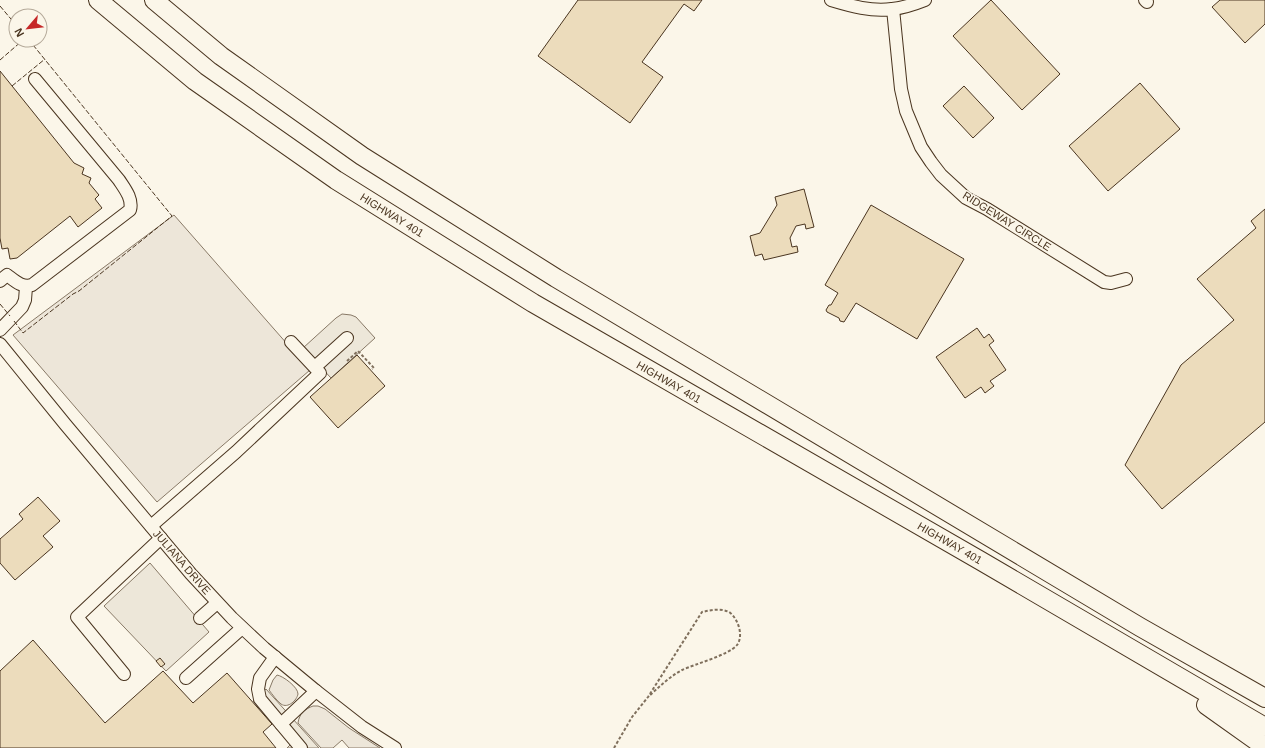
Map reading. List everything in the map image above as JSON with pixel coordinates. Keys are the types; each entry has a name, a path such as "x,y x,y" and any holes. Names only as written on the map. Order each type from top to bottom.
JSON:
{"highway":[{"name":"HIGHWAY 401","path":"98,0 195,81 336,180 533,304 974,557 1265,727"},
{"path":"154,0 221,56 362,156 556,278 1140,627 1265,698"},
{"path":"1140,627 1265,685"},
{"path":"1112,638 1265,747"}],"street":[{"path":"831,0 869,9 893,9 925,0"},
{"name":"RIDGEWAY CIRCLE","path":"893,9 901,89 906,111 921,147 942,175 966,198 987,209 1104,282 1111,283 1126,279"},
{"path":"2,274 26,287 36,282 130,210 132,204 119,180 35,79"},
{"path":"0,330 22,307 25,300 26,287"},
{"path":"314,368 347,338"},
{"path":"151,526 236,452 320,374 291,342"},
{"name":"JULIANA DRIVE","path":"0,344 160,538 217,603 274,657 362,727 395,748"},
{"path":"124,674 77,617 160,538"},
{"path":"200,618 217,603"},
{"path":"186,678 242,628"},
{"path":"274,657 260,678 258,689 260,699 301,748"},
{"path":"281,724 316,691"}],"path":[{"path":"347,361 358,351 374,368 372,369"},
{"path":"614,748 632,716 648,696 702,612 715,609 729,612 737,620 740,634 737,645 726,653 698,663 668,678 648,696"}],"shaded area":[{"path":"174,215 310,370 157,502 13,335"},
{"path":"342,314 356,317 375,338 331,378 303,348"},
{"path":"150,563 209,632 166,671 104,606"},
{"path":"277,675 283,677 296,688 298,694 296,699 289,705 281,704 269,690"},
{"path":"266,689 319,748 287,748 291,744 253,701"},
{"path":"313,706 318,706 325,709 349,728 380,748 349,748 342,740 333,748 321,748 298,723 303,712"}],"building":[{"path":"578,0 702,0 694,11 684,4 642,62 663,77 630,123 538,56"},
{"path":"991,0 1060,74 1022,110 953,36"},
{"path":"1220,0 1265,0 1265,24 1245,43 1212,7"},
{"path":"0,71 74,163 84,168 82,174 91,178 89,183 99,195 95,199 102,208 78,227 70,216 17,258 10,259 8,248 2,249 0,238"},
{"path":"1140,83 1180,129 1108,191 1069,146"},
{"path":"964,86 994,118 973,138 943,106"},
{"path":"804,189 814,227 806,229 805,224 796,226 790,238 792,247 797,246 798,252 764,260 762,254 755,256 750,236 760,233 777,205 775,197"},
{"path":"871,205 964,259 917,339 856,303 844,322 840,321 839,318 826,310 829,305 831,305 838,293 825,285"},
{"path":"1265,209 1265,422 1162,509 1125,465 1181,365 1234,320 1197,279 1256,228 1251,221"},
{"path":"977,328 984,338 989,334 994,341 989,345 1006,370 990,381 994,386 985,393 981,387 965,398 936,357"},
{"path":"357,355 385,386 338,428 310,397"},
{"path":"38,497 60,521 43,536 53,547 15,580 0,563 0,539 23,519 19,514"},
{"path":"33,640 105,723 163,671 193,703 227,673 272,724 263,732 276,748 0,748 0,671"},
{"path":"160,658 165,664 161,667 156,661"}],"fence":[{"path":"0,6 8,16"},
{"path":"0,60 14,48"},
{"path":"14,321 23,333 79,291 172,216 36,48"},
{"path":"12,86 45,59"},
{"path":"0,304 10,316"}]}
